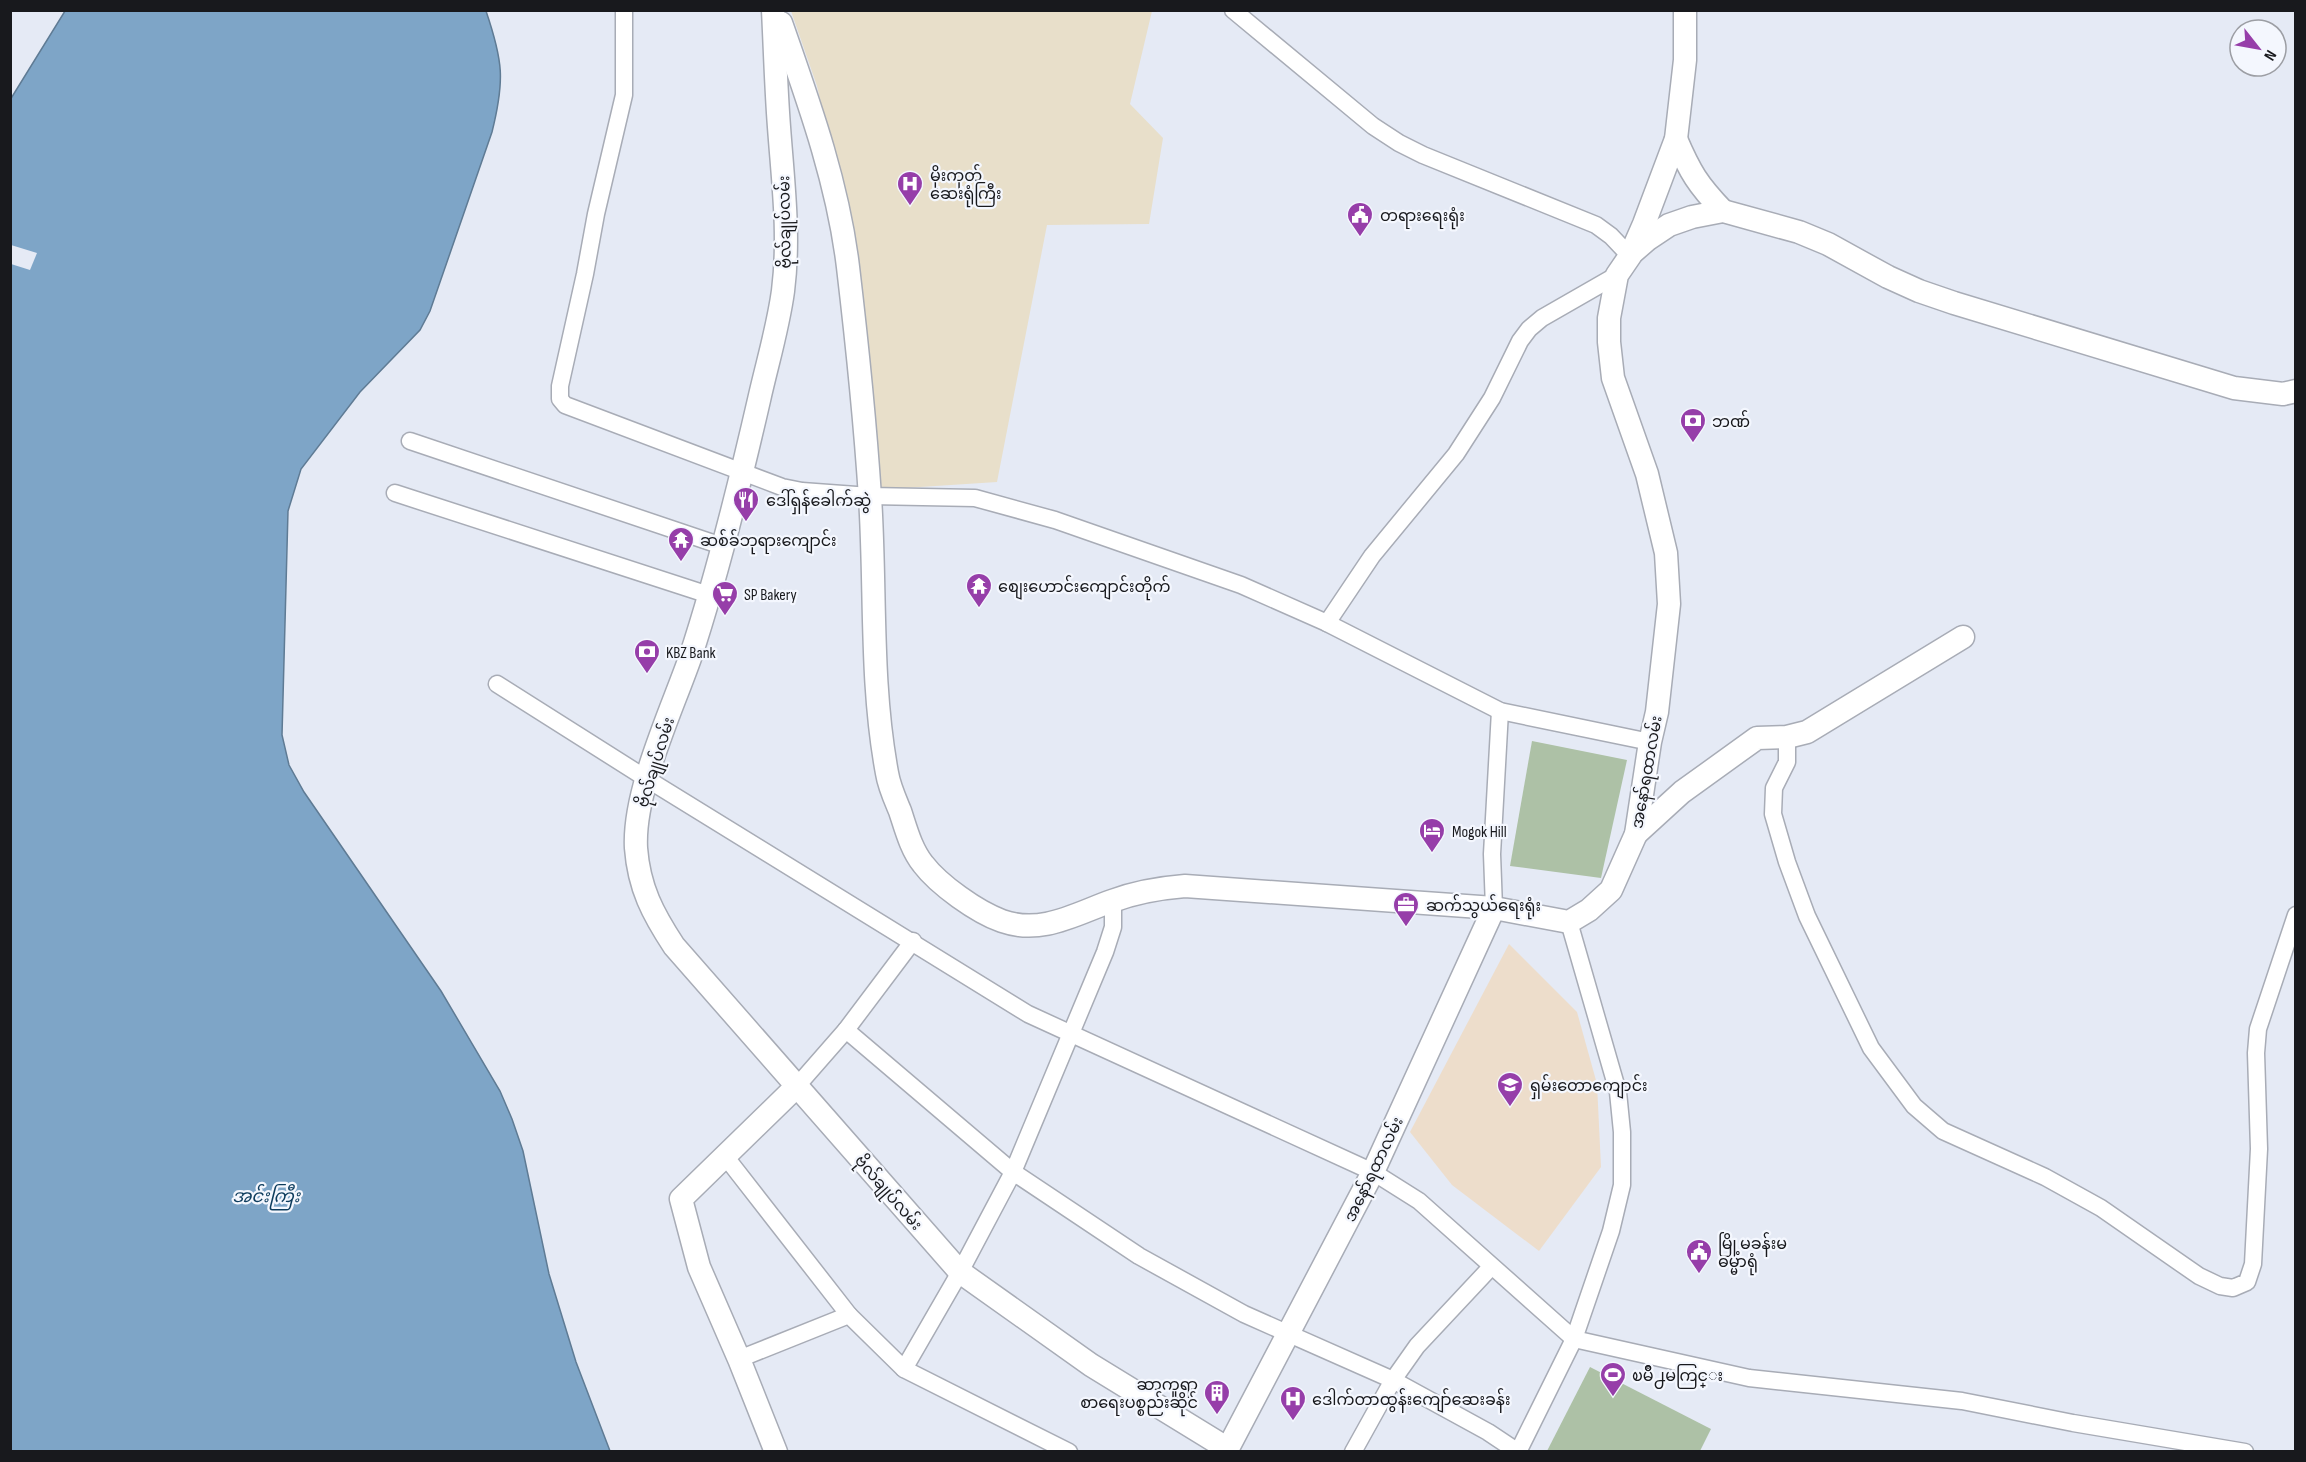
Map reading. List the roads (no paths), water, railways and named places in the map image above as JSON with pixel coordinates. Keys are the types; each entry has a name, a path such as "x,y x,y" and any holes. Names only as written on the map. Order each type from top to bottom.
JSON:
{"street":[{"path":"624,10 626,57 624,94 560,386 560,399 575,410 742,473 802,491 870,496 975,498 1055,520 1241,585 1327,623 1500,711 1650,742"},
{"path":"775,10 816,122 842,227 848,267 870,496 875,676 887,775 909,839 923,865 965,902 1004,922 1023,926 1044,925 1065,920 1113,901 1156,888 1185,886 1494,908 1569,922 1618,1092 1622,1132 1622,1185 1614,1220 1574,1339 1518,1452 1488,1432 1393,1380 1287,1335 1139,1256 1012,1172 846,1030"},
{"name":"ဗိုလ်‌ချုပ်‌လမ်း","path":"775,10 787,252 783,294 742,473 709,595 647,779 639,815 636,847 641,885 653,915 674,946 960,1272 1091,1365 1227,1450"},
{"path":"1233,10 1382,132 1423,155 1596,225 1630,255"},
{"path":"1630,255 1676,139 1685,60 1685,10"},
{"path":"1676,139 1691,173 1723,211"},
{"path":"1630,255 1648,239 1670,225 1723,211 1799,232 1828,244 1888,277 1954,303 2234,388 2295,395"},
{"name":"အ‌နော်‌ရထာလမ်း","path":"1569,922 1589,910 1611,890 1636,834 1650,742 1657,712 1669,604 1666,553 1647,474 1613,378 1609,318 1617,275 1630,255"},
{"path":"1327,623 1372,556 1456,454 1492,398 1520,341 1529,329 1542,318 1617,275"},
{"path":"410,441 722,546"},
{"path":"394,493 709,595"},
{"path":"1636,834 1682,792 1757,738 1787,737 1807,732 1963,637"},
{"path":"497,684 1028,1014 1373,1172 1419,1202 1574,1339 1749,1378 1962,1401 2073,1423 2245,1452"},
{"path":"1494,908 1492,854 1500,711"},
{"path":"1787,737 1787,762 1774,789 1773,814 1787,862 1807,916 1871,1048 1914,1106 1942,1131 2045,1177 2101,1208 2199,1276 2220,1286 2233,1288 2247,1282 2253,1264 2259,1149 2256,1053 2258,1029 2295,915"},
{"path":"904,1369 960,1272 1012,1172 1105,952 1113,927 1113,901"},
{"name":"အ‌နော်‌ရထာလမ်း","path":"1227,1450 1373,1172 1494,908"},
{"path":"776,1452 699,1267 681,1199 797,1086 846,1030 913,942"},
{"path":"725,1156 849,1315 904,1369 1069,1452"},
{"path":"1353,1452 1393,1380 1417,1346 1491,1267"},
{"path":"739,1359 849,1315"}],"water":[{"name":"အင်းကြီး","path":"65,11 486,11 499,58 499,98 492,132 430,311 420,330 360,392 301,469 288,511 282,735 289,765 304,792 441,991 500,1091 523,1151 549,1274 576,1362 610,1451 11,1451 10,100"}],"place":[{"name":"မိုးကုတ်‌ ‌ဆေးရုံကြီး","path":"910,207"},
{"name":"တရားရေးရုံး","path":"1360,238"},
{"name":"ဘဏ်","path":"1693,444"},
{"name":"ဒေါ်ရှန်ခေါက်ဆွဲ","path":"746,523"},
{"name":"ဆစ်ခ်ဘုရားကျောင်း","path":"681,563"},
{"name":"စျေးဟောင်းကျောင်းတိုက်","path":"979,609"},
{"name":"SP Bakery","path":"725,617"},
{"name":"KBZ Bank","path":"647,675"},
{"name":"Mogok Hill","path":"1432,854"},
{"name":"ဆက်သွယ်ရေးရုံး","path":"1406,928"},
{"name":"ရှမ်းတောကျောင်း","path":"1510,1108"},
{"name":"မြို့မခန်းမ ဓမ္မာရုံ","path":"1699,1275"},
{"name":"ၿမိဳ႕မကြင္း","path":"1613,1398"},
{"name":"ဆာကူရာ စာရေးပစ္စည်းဆိုင်","path":"1217,1416"},
{"name":"ဒေါက်တာထွန်းကျော်ဆေးခန်း","path":"1293,1422"}]}
